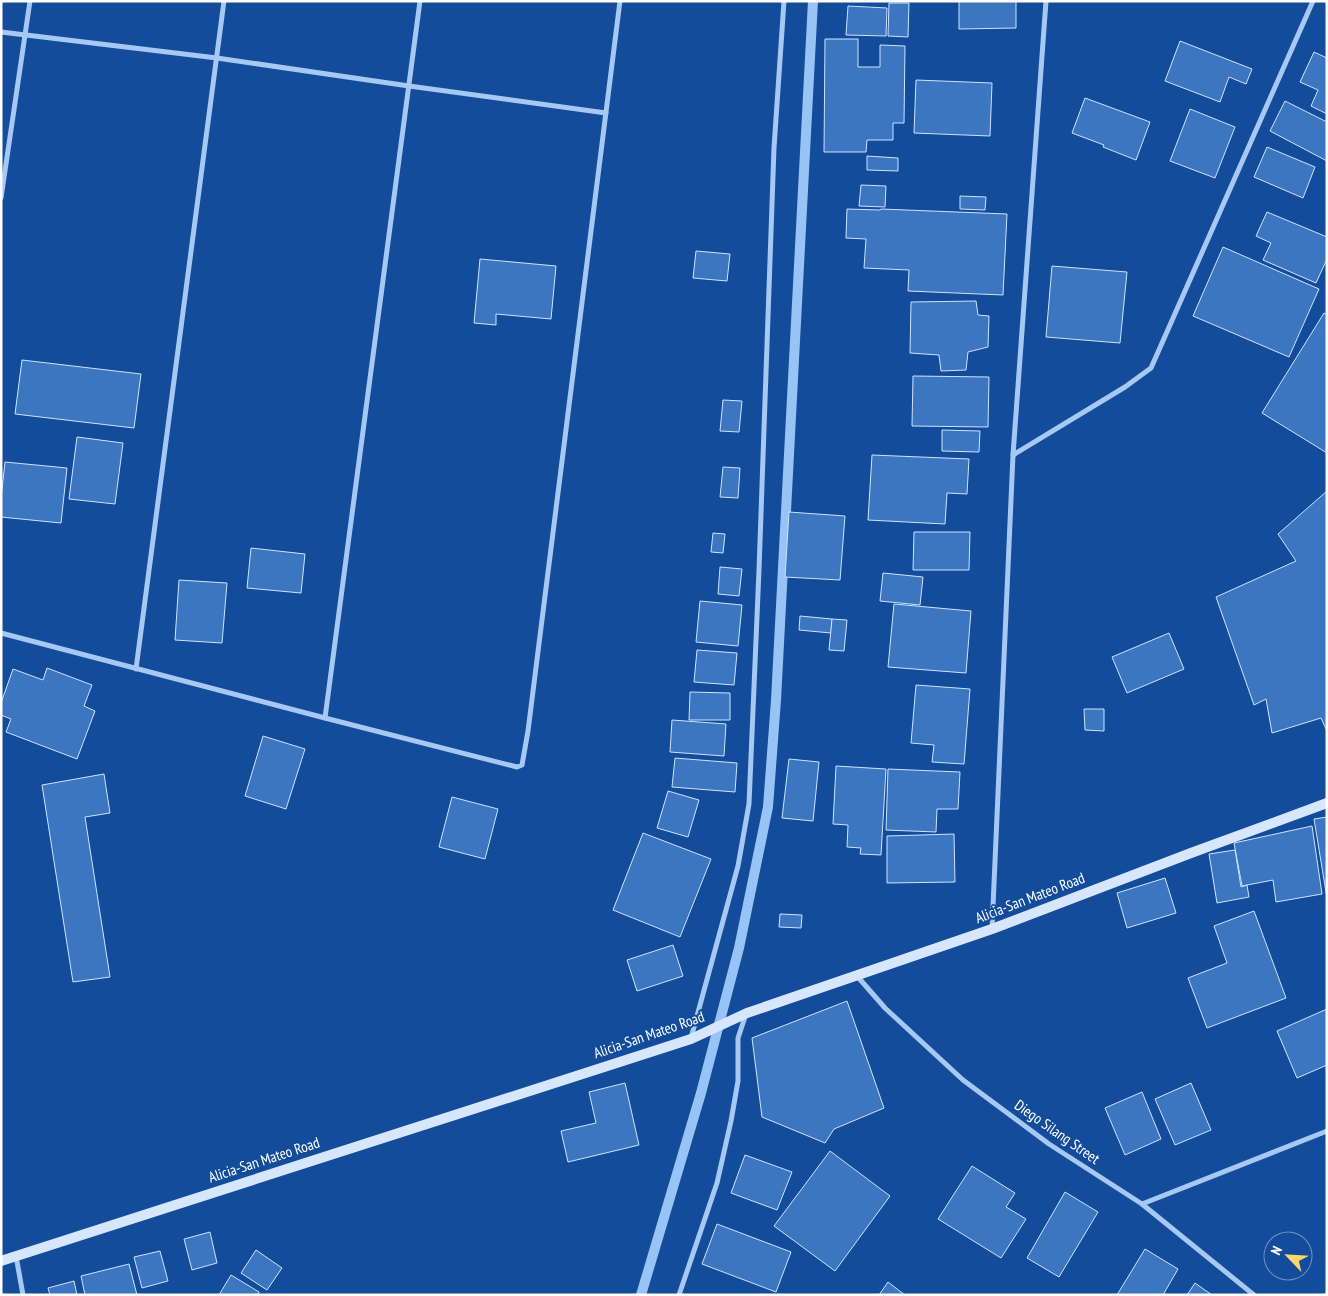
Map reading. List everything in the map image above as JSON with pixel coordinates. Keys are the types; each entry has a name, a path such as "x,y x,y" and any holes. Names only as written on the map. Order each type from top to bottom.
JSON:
{"main road":[{"name":"Alicia-San Mateo Road","path":"1,1261 691,1038 747,1013 992,929 1327,803"}],"street":[{"path":"1,198 30,1"},
{"path":"136,669 224,1"},
{"path":"325,718 420,1"},
{"path":"1,633 517,767 522,765 528,731 620,1"},
{"path":"691,1038 738,866 749,804 774,148 784,1"},
{"path":"992,929 1013,454 1046,1"},
{"path":"1013,454 1125,386 1151,368 1313,1"},
{"path":"1,32 217,58 606,113"},
{"name":"Diego Silang Street","path":"857,976 885,1008 963,1080 1049,1144 1142,1204 1254,1295"},
{"path":"679,1295 717,1183 738,1081 738,1038 747,1013"},
{"path":"1142,1204 1327,1131"},
{"path":"16,1256 23,1295"}],"building":[{"path":"959,1 1016,1 1016,28 959,29"},
{"path":"889,3 909,3 908,37 888,36"},
{"path":"848,6 887,8 886,36 846,35"},
{"path":"825,39 858,39 858,67 880,67 880,45 905,46 904,123 893,123 893,140 867,140 866,152 824,152"},
{"path":"1180,41 1252,69 1246,84 1229,77 1220,102 1165,81"},
{"path":"1314,52 1327,58 1327,114 1311,106 1318,90 1300,82"},
{"path":"916,80 992,83 990,136 914,133"},
{"path":"1085,98 1150,122 1136,160 1072,133"},
{"path":"1285,101 1327,122 1327,161 1270,131"},
{"path":"1190,109 1235,127 1215,178 1170,161"},
{"path":"1267,147 1315,167 1303,198 1254,177"},
{"path":"867,156 898,158 898,171 867,170"},
{"path":"861,185 886,186 885,207 859,206"},
{"path":"960,196 986,197 985,210 960,209"},
{"path":"847,209 1007,214 1003,295 908,291 909,270 864,268 866,239 846,238"},
{"path":"1267,212 1327,237 1327,259 1316,283 1263,260 1271,243 1256,236"},
{"path":"1223,247 1319,289 1289,357 1193,316"},
{"path":"696,251 730,254 727,281 693,278"},
{"path":"480,259 556,266 551,319 496,314 496,325 474,323"},
{"path":"1052,266 1127,272 1120,343 1046,337"},
{"path":"976,301 978,315 989,316 988,347 968,352 966,370 941,371 939,355 910,353 911,302"},
{"path":"1324,313 1327,315 1327,453 1262,413"},
{"path":"22,360 141,374 134,428 15,414"},
{"path":"913,376 989,377 988,427 912,426"},
{"path":"723,400 742,401 739,432 720,431"},
{"path":"942,430 980,431 979,452 942,451"},
{"path":"77,437 123,443 115,504 69,499"},
{"path":"872,455 969,459 967,494 947,493 945,524 868,520"},
{"path":"5,462 67,468 61,523 1,517"},
{"path":"723,467 740,468 738,498 720,497"},
{"path":"1327,491 1327,731 1321,718 1272,733 1266,699 1254,705 1216,597 1296,561 1278,534"},
{"path":"789,512 845,516 840,580 785,577"},
{"path":"914,532 970,532 969,570 913,570"},
{"path":"713,533 725,534 723,553 711,552"},
{"path":"251,548 305,554 301,593 247,588"},
{"path":"720,567 742,569 739,596 718,594"},
{"path":"883,573 923,577 920,605 880,601"},
{"path":"179,580 227,583 222,643 175,640"},
{"path":"700,601 742,605 738,646 696,642"},
{"path":"894,604 971,611 966,673 888,667"},
{"path":"800,616 832,619 831,633 799,630"},
{"path":"832,619 847,620 844,651 829,650"},
{"path":"1169,633 1184,669 1127,693 1112,657"},
{"path":"697,650 737,653 734,685 694,682"},
{"path":"47,668 92,685 84,706 95,711 77,759 6,732 11,719 1,715 1,703 13,669 43,680"},
{"path":"916,685 970,689 964,764 932,762 934,745 911,743"},
{"path":"690,692 730,693 730,720 689,720"},
{"path":"1084,709 1104,709 1104,731 1085,730"},
{"path":"672,720 726,724 724,756 670,752"},
{"path":"263,736 305,749 286,809 245,796"},
{"path":"675,758 737,763 735,792 672,787"},
{"path":"789,759 819,762 813,821 782,818"},
{"path":"836,766 886,769 881,855 860,854 861,848 847,847 848,825 833,824"},
{"path":"888,769 960,772 958,809 937,809 936,832 886,830"},
{"path":"104,774 110,813 85,817 110,977 73,982 42,785"},
{"path":"668,791 699,800 688,837 657,828"},
{"path":"452,797 498,809 485,859 439,847"},
{"path":"1327,817 1327,898 1314,819"},
{"path":"1312,826 1322,894 1276,902 1273,880 1242,886 1234,843"},
{"path":"643,833 711,859 680,937 613,910"},
{"path":"954,834 955,882 887,883 887,836"},
{"path":"1235,850 1241,887 1247,885 1249,897 1217,903 1209,854"},
{"path":"1165,878 1176,913 1127,928 1117,893"},
{"path":"1254,911 1286,998 1207,1028 1188,978 1227,963 1214,926"},
{"path":"780,914 802,915 801,928 779,927"},
{"path":"673,945 683,976 637,991 627,960"},
{"path":"847,1001 884,1108 834,1129 825,1143 762,1117 752,1038"},
{"path":"1327,1009 1327,1065 1297,1078 1277,1031"},
{"path":"625,1083 639,1145 568,1162 561,1131 596,1123 589,1092"},
{"path":"1191,1083 1211,1130 1175,1145 1155,1099"},
{"path":"1142,1092 1161,1139 1125,1155 1105,1108"},
{"path":"830,1151 890,1196 835,1271 774,1226"},
{"path":"745,1155 792,1172 777,1210 731,1193"},
{"path":"972,1166 1015,1193 1006,1207 1026,1219 1001,1258 938,1219"},
{"path":"1065,1192 1098,1212 1059,1277 1027,1258"},
{"path":"717,1224 791,1252 776,1292 702,1264"},
{"path":"210,1232 217,1263 192,1270 184,1239"},
{"path":"1145,1249 1178,1269 1163,1295 1117,1295"},
{"path":"256,1250 282,1268 267,1290 241,1273"},
{"path":"160,1251 168,1281 142,1288 134,1257"},
{"path":"129,1264 137,1295 85,1295 81,1276"},
{"path":"231,1275 259,1292 258,1295 219,1295"},
{"path":"74,1281 77,1295 50,1295 48,1288"},
{"path":"888,1282 905,1295 879,1295"},
{"path":"1195,1283 1212,1295 1187,1295"}],"waterway":[{"path":"641,1295 701,1093 739,948 768,807 776,700 813,1"}]}
